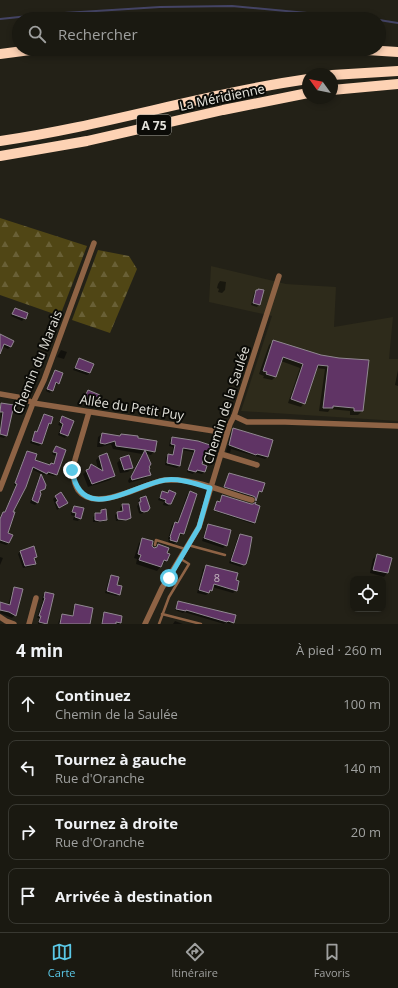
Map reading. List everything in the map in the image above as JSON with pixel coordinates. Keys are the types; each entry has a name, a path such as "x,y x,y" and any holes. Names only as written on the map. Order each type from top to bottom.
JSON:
{"highway":[{"path":"386,51 398,52"},
{"path":"0,56 12,54"},
{"path":"338,75 398,71"},
{"name":"La Méridienne","path":"0,141 91,124 274,84 302,80"},
{"path":"338,89 398,84"},
{"name":"La Méridienne","path":"0,156 87,141 223,110 302,94"}],"street":[{"name":"Chemin du Marais","path":"0,489 33,403 44,380 94,243"},
{"name":"Chemin de la Saulée","path":"145,624 162,588 181,559 199,527 227,433 234,416 279,276"},
{"name":"Allée du Petit Puy","path":"0,394 23,398 33,403 227,433"},
{"path":"90,412 72,470 73,478 79,490 87,497 97,499 110,498 165,480 179,480 252,500"},
{"path":"234,416 247,422 398,426"},
{"path":"221,454 258,465"},
{"path":"29,624 36,598"},
{"path":"0,617 14,624"}],"lane":[{"path":"155,545 156,540 225,555"},
{"path":"160,624 162,614 169,597 189,564 181,559"},
{"path":"162,614 201,624"}],"shaded area":[{"path":"211,266 286,284 336,287 334,327 393,317 389,359 398,359 398,421 241,411 272,316 209,302"}],"green space":[{"path":"0,218 87,246 60,316 0,295"},
{"path":"98,250 129,256 137,269 110,333 72,320"}],"building":[{"path":"256,290 264,290 260,305 253,303"},
{"path":"15,308 28,313 26,319 12,314"},
{"path":"0,334 14,341 11,347 4,344 0,354"},
{"path":"273,340 321,355 369,360 363,411 354,411 354,408 333,406 333,408 323,408 328,366 318,365 305,404 291,399 303,364 283,357 276,377 266,374 267,372 263,371"},
{"path":"79,358 94,364 90,373 75,368"},
{"path":"55,370 63,373 59,384 56,382 53,391 47,389"},
{"path":"88,390 100,395 97,403 84,398"},
{"path":"1,403 14,405 7,436 0,434 3,412 0,412"},
{"path":"44,414 53,417 51,424 49,423 42,444 32,441 35,431 37,432"},
{"path":"62,416 74,421 68,436 60,433 63,424 60,422"},
{"path":"233,428 273,440 268,457 256,455 229,445"},
{"path":"102,433 120,436 121,434 138,436 138,438 157,441 155,452 116,446 115,441 105,444 100,443"},
{"path":"172,437 198,441 213,446 210,456 205,454 202,464 207,466 205,472 188,470 195,450 183,448 180,466 167,463 168,454 173,455 175,445 171,444"},
{"path":"56,446 66,450 57,475 48,472 47,474 33,467 26,487 13,512 15,512 8,533 13,535 9,543 0,540 0,519 3,512 5,512 17,484 15,483 27,451 37,454 35,460 50,465 51,463 54,464 57,453 53,452"},
{"path":"145,450 151,464 149,470 151,475 132,480 131,477"},
{"path":"107,453 115,476 92,484 86,470 89,469 91,464 103,471 99,456"},
{"path":"129,455 133,468 124,470 120,458"},
{"path":"229,473 265,483 262,492 259,491 256,501 255,497 253,496 224,487"},
{"path":"41,474 46,485 45,489 40,491 41,494 38,503 32,500"},
{"path":"169,490 176,493 171,504 168,504 165,502 166,500 160,498 162,491 168,493"},
{"path":"190,491 197,494 184,534 180,533 177,542 170,540 175,522 178,523"},
{"path":"61,492 68,503 59,508 56,502 58,501 55,496"},
{"path":"222,495 251,504 256,502 255,504 260,506 255,523 214,510 217,501 220,502"},
{"path":"146,496 150,508 148,511 144,512 141,511 139,502 141,502 140,498"},
{"path":"122,504 129,504 131,518 126,520 118,519 117,512 123,511"},
{"path":"74,506 84,508 81,519 75,517 76,513 72,512"},
{"path":"106,509 107,520 95,520 95,513 101,513 101,510"},
{"path":"208,524 231,530 227,546 204,538"},
{"path":"240,534 252,537 249,554 246,564 244,565 231,561"},
{"path":"142,538 153,541 152,546 154,548 157,547 158,544 169,548 167,553 170,554 167,561 164,560 161,567 139,560 141,555 138,554"},
{"path":"34,546 37,557 34,558 36,564 25,566 20,551"},
{"path":"377,554 392,558 388,573 373,570"},
{"path":"206,565 238,573 236,580 239,581 237,591 214,584 212,591 210,590 209,593 199,590"},
{"path":"111,575 119,577 117,585 122,586 120,595 107,591"},
{"path":"14,587 23,589 16,616 9,612 0,610 0,602 10,605"},
{"path":"45,592 54,594 47,624 39,622"},
{"path":"178,601 236,615 234,623 186,610 176,609"},
{"path":"75,604 93,608 90,624 60,624 62,614 73,616"},
{"path":"104,612 122,616 121,623 116,622 116,624 102,624"}],"waterway":[{"path":"80,12 160,7 232,6 296,12"},
{"path":"0,19 12,18"},
{"path":"386,21 398,23"}],"route":[{"path":"72,470 73,478 79,490 87,497 97,499 110,498 165,480 179,480 210,488 199,527 169,578"}]}
